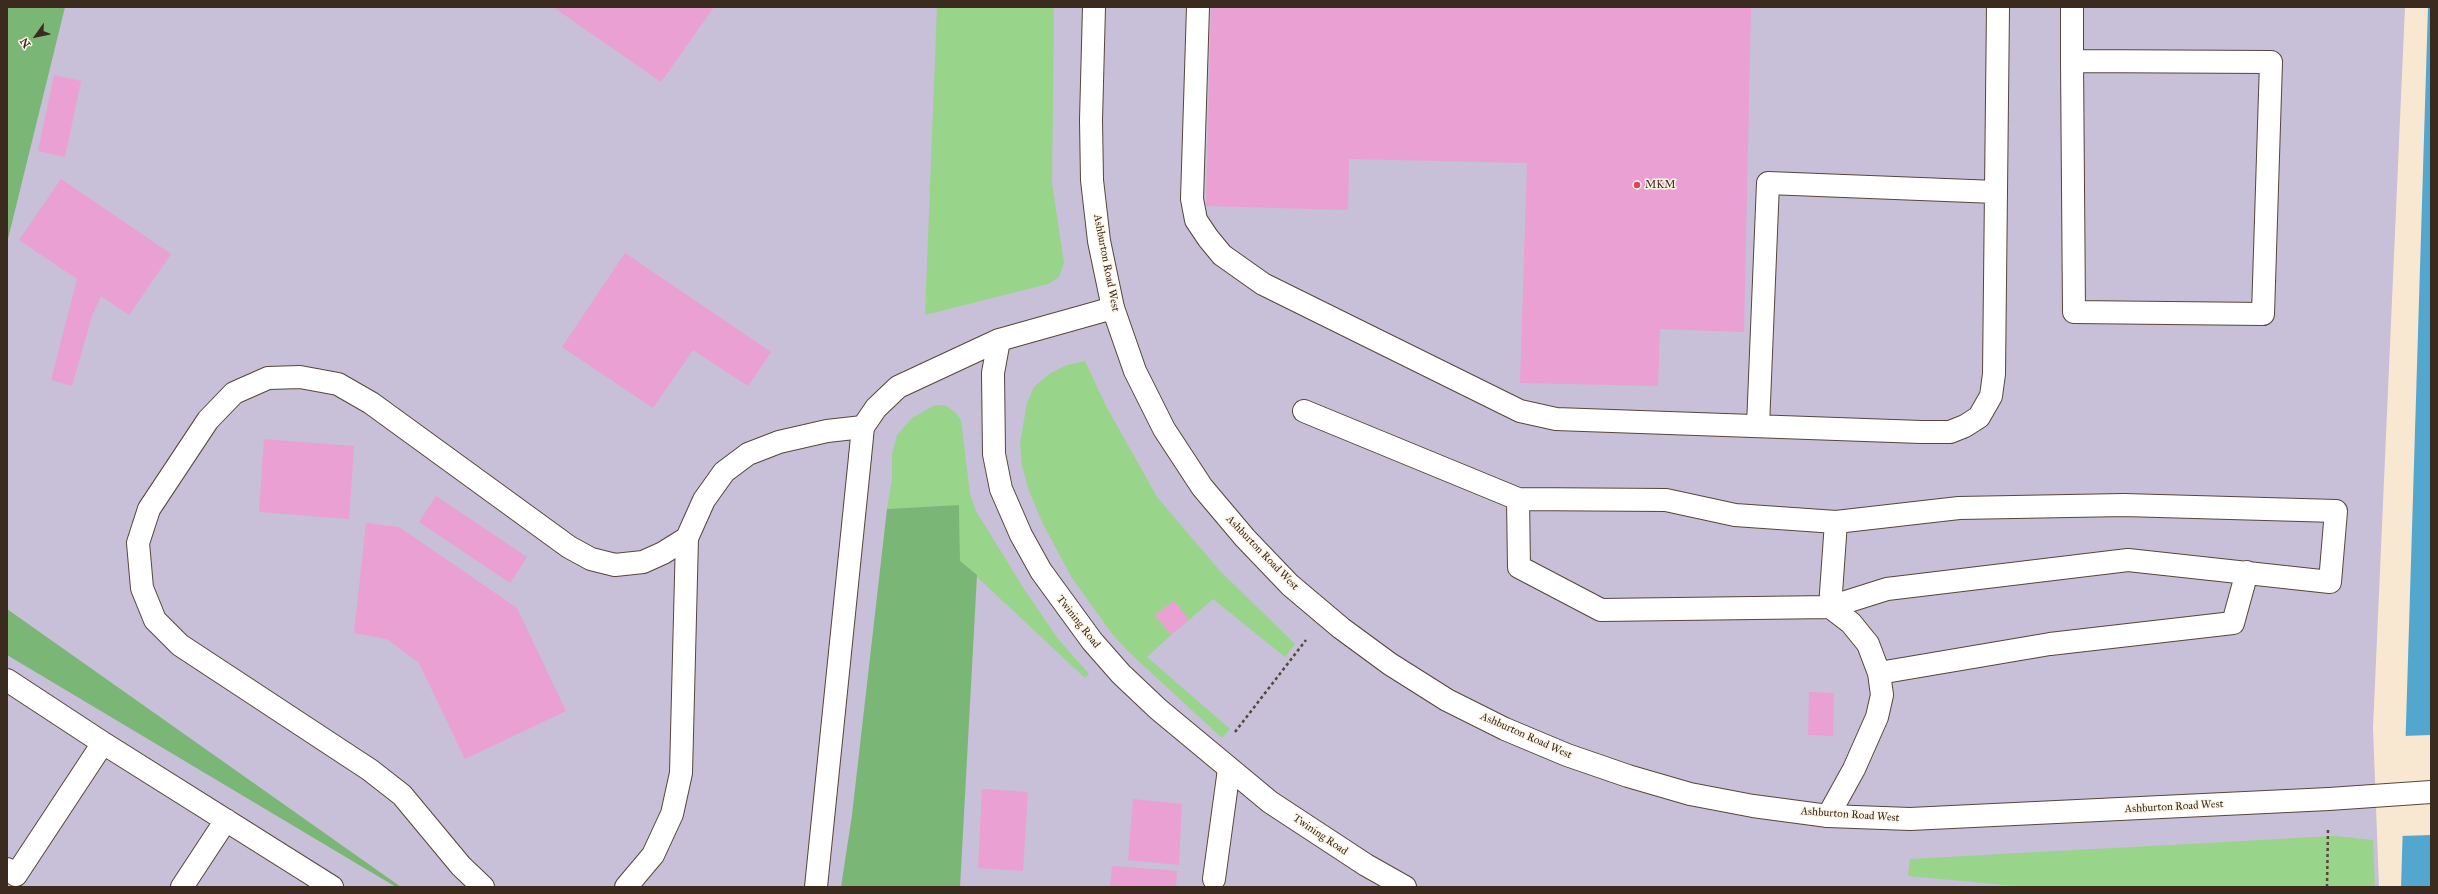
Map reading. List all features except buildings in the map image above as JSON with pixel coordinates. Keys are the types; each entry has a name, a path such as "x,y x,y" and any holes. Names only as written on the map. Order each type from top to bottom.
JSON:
{"main road":[{"name":"Ashburton Road West","path":"1094,7 1091,120 1092,180 1099,241 1113,308 1135,371 1164,429 1202,487 1245,538 1290,585 1390,664 1447,700 1505,729 1567,755 1628,776 1690,794 1753,806 1828,816 1910,819 2371,797 2431,792"},
{"path":"1198,7 1192,199 1196,220 1222,255 1238,268 1263,284 1520,411 1556,419 1950,432 1965,426 1979,416 1991,396 1994,374 1998,7"},
{"path":"2072,7 2072,61 2074,312 2263,314 2271,62 2072,61"},
{"path":"1758,426 1768,183 1996,192"},
{"path":"816,887 863,427 876,408 898,387 999,340 1113,308"},
{"name":"Twining Road","path":"999,340 993,373 994,454 1001,489 1021,535 1061,600 1092,641 1121,674 1222,764 1283,810 1366,865 1405,887"},
{"path":"483,887 462,866 402,795 370,770 180,645 155,620 142,588 138,543 149,509 208,420 234,393 268,378 300,377 338,384 371,403 569,547 591,558 615,565 643,562 687,538"},
{"path":"1304,411 1518,499 1666,500 1735,515 1836,522 1959,508 2124,505 2336,511 2330,582 2128,560 1887,588 1830,607 1601,610 1520,567 1518,499"},
{"path":"626,887 653,855 672,814 681,774 687,538 704,500 724,472 748,454 779,442 827,431 863,427"},
{"path":"1830,607 1836,522"},
{"path":"1879,673 2050,644 2233,623 2247,572"},
{"path":"1828,816 1854,769 1877,717 1882,695 1879,673 1868,644 1851,623 1830,607"},
{"path":"7,680 103,743 332,887"},
{"path":"7,869 16,875 103,743"},
{"path":"1214,879 1222,764"},
{"path":"182,887 226,820"}],"path":[{"path":"1222,764 1325,614"},
{"path":"2327,887 2329,799"}],"shaded area":[{"path":"7,7 2405,7 2373,728 2379,887 7,887"}],"green space":[{"path":"7,7 65,7 7,243"},
{"path":"937,7 1054,7 1052,183 1064,263 1059,277 1048,284 925,315"},
{"path":"1085,361 1106,406 1157,497 1220,571 1295,644 1285,657 1213,599 1189,620 1174,601 1155,615 1171,635 1147,657 1230,729 1222,738 1131,654 1113,635 1072,578 1043,524 1029,491 1022,466 1020,443 1027,403 1034,387 1049,374 1067,365"},
{"path":"945,405 955,412 961,420 970,494 976,511 1024,589 1058,639 1089,674 1085,678 960,561 959,505 887,509 892,479 892,454 897,435 912,418 933,406"},
{"path":"959,505 960,561 977,575 960,887 841,887 852,815 887,509"},
{"path":"7,609 401,887 396,887 7,655"},
{"path":"2334,836 2373,840 2375,887 2026,887 1908,876 1910,859"}],"water":[{"path":"2428,7 2431,7 2431,887 2401,887"}],"pier":[{"path":"2431,735 2431,835 2400,836 2403,736"}],"place":[{"name":"MKM","path":"1637,185"}]}
